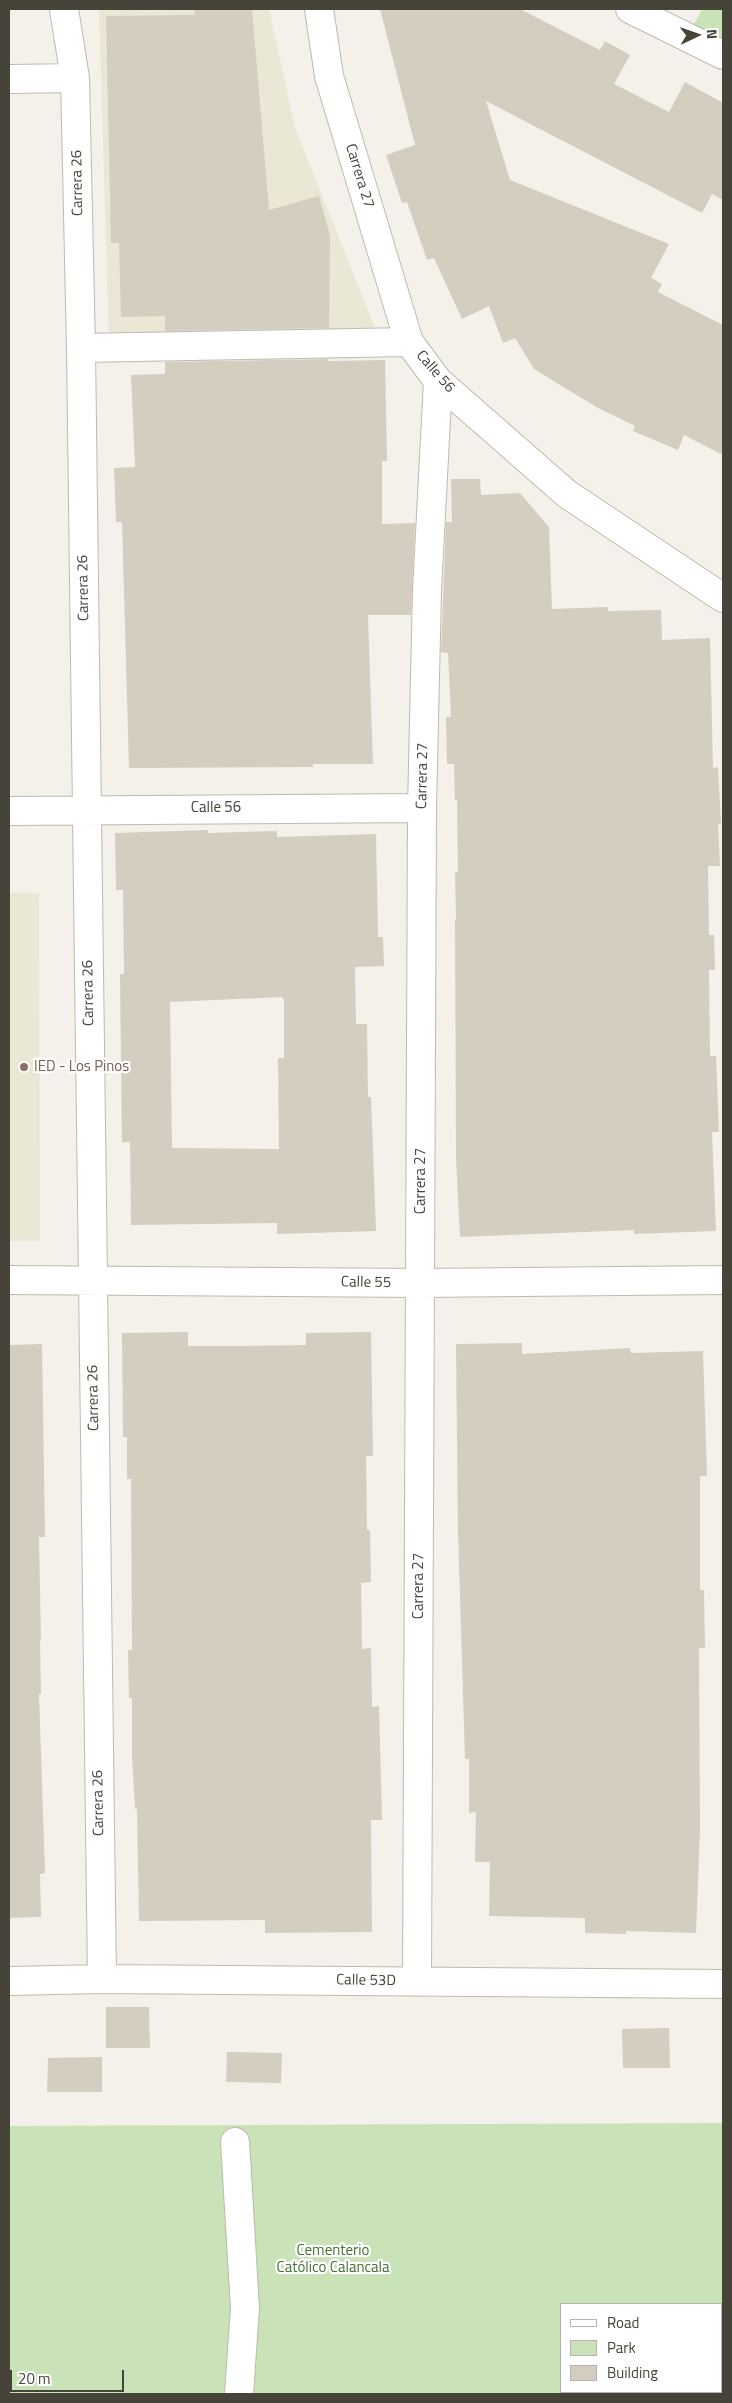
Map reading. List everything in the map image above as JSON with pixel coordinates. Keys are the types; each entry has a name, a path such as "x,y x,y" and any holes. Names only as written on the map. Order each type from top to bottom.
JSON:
{"street":[{"name":"Carrera 26","path":"64,9 75,78 81,348 102,1979"},
{"name":"Carrera 27","path":"319,9 329,76 409,342"},
{"path":"630,9 669,17 723,55"},
{"path":"9,79 75,78"},
{"name":"Calle 56","path":"81,348 409,342 438,380 567,494 723,598"},
{"name":"Carrera 27","path":"417,1982 422,808 427,591 438,380"},
{"name":"Calle 56","path":"9,811 87,808 422,808"},
{"name":"Calle 55","path":"9,1280 92,1279 420,1284 723,1280"},
{"name":"Calle 53D","path":"9,1981 102,1979 723,1984"},
{"path":"235,2142 245,2308 239,2394"}],"shaded area":[{"path":"99,9 269,9 295,128 379,338 109,339"},
{"name":"IED - Los Pinos","path":"9,893 39,893 40,1241 9,1241"}],"green space":[{"path":"702,9 723,9 723,43 692,28"},
{"name":"Cementerio Católico Calancala","path":"723,2123 723,2394 9,2394 9,2126"}],"building":[{"path":"194,9 252,9 269,210 319,196 330,236 329,328 165,331 165,316 121,317 119,243 111,243 106,16 195,15"},
{"path":"380,9 520,9 600,50 605,41 630,55 614,84 669,112 685,82 723,103 723,200 712,194 702,213 486,101 510,180 669,244 651,278 662,284 658,292 723,325 723,455 684,435 678,450 633,431 635,426 598,408 534,369 515,338 503,343 489,306 462,319 434,258 427,260 407,202 402,203 386,155 415,145"},
{"path":"328,359 328,361 385,360 387,461 382,461 382,524 415,523 411,615 368,615 373,764 313,764 313,767 129,768 122,522 116,522 114,468 135,467 131,375 165,374 165,362"},
{"path":"451,479 480,479 481,495 520,493 549,527 552,609 608,607 608,611 661,610 662,640 710,638 713,768 718,767 721,824 718,824 720,866 708,866 709,935 714,935 715,970 709,970 710,1056 716,1056 719,1132 712,1132 716,1231 634,1234 634,1230 460,1237 456,1158 455,872 458,872 457,800 455,800 454,764 447,764 446,717 451,717 448,653 441,652 446,522 452,522"},
{"path":"208,830 208,833 277,831 277,837 376,834 378,937 383,937 384,966 355,967 356,1024 367,1024 368,1097 371,1097 376,1231 277,1234 277,1223 131,1225 130,1142 122,1142 120,974 124,974 123,890 116,890 115,833","holes":["282,997 284,1000 284,1058 278,1058 279,1149 172,1148 170,1002"]},
{"path":"188,1332 188,1346 246,1346 306,1345 306,1333 371,1332 373,1456 366,1456 367,1530 370,1530 371,1582 361,1583 362,1649 371,1648 372,1707 379,1706 382,1820 371,1820 372,1932 265,1933 265,1920 139,1921 137,1809 135,1809 132,1756 132,1698 129,1698 128,1650 132,1650 131,1479 127,1479 127,1437 123,1437 122,1333"},
{"path":"522,1343 522,1354 630,1348 631,1353 703,1351 707,1476 700,1476 700,1590 704,1590 705,1648 699,1648 700,1829 696,1933 626,1931 626,1934 585,1933 585,1918 489,1916 490,1862 475,1862 476,1812 469,1813 469,1759 465,1759 458,1531 456,1344"},
{"path":"42,1344 45,1537 39,1537 41,1694 39,1694 45,1873 40,1874 41,1917 9,1918 9,1345"},
{"path":"106,2007 149,2007 150,2048 106,2048"},
{"path":"669,2028 670,2068 623,2068 622,2029"},
{"path":"227,2052 282,2053 281,2083 226,2082"},
{"path":"102,2057 102,2092 47,2092 48,2058"}],"place":[{"name":"IED - Los Pinos","path":"24,1067"}]}
